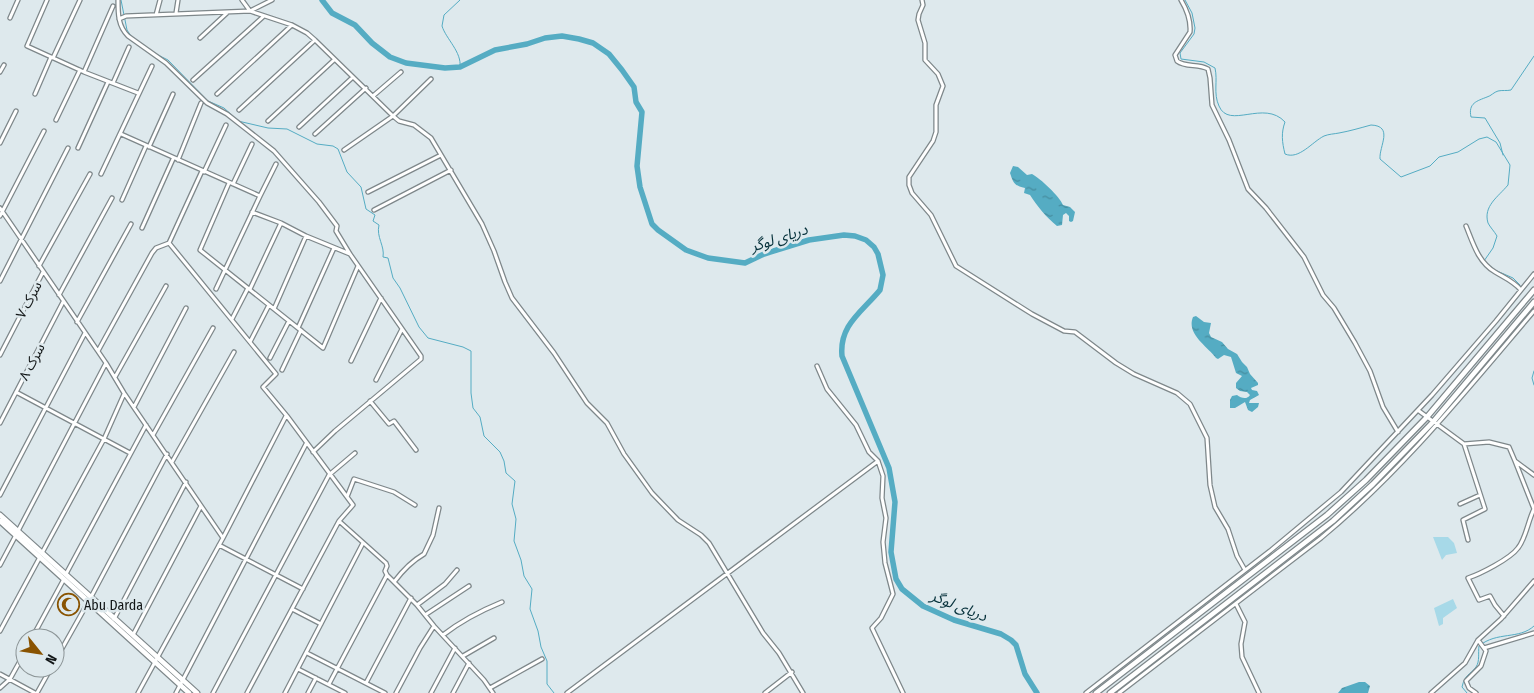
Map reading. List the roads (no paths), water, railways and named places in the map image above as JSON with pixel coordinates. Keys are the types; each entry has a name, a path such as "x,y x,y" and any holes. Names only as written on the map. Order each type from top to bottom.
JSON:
{"main road":[{"path":"1096,693 1247,578 1326,515 1366,480 1427,417 1534,290"},
{"path":"1110,693 1333,521 1373,484 1433,422 1534,302"},
{"path":"0,515 17,533 132,638 181,682 197,693"},
{"path":"0,521 17,533"},
{"path":"1247,578 1252,583"},
{"path":"181,682 189,693"}],"street":[{"path":"10,18 18,0"},
{"path":"47,0 27,46 82,71 138,93"},
{"path":"35,94 80,0"},
{"path":"118,0 124,32 166,63 207,103 227,114 274,151 319,202 337,226 336,231 350,254 422,358 335,431 313,452"},
{"path":"156,15 160,0"},
{"path":"176,13 178,0"},
{"path":"242,0 250,11"},
{"path":"250,11 272,0"},
{"path":"922,0 923,5 918,20 925,43 925,60 938,74 943,86 936,105 937,123 933,141 909,177 912,193 931,216 956,266 1032,314 1064,330 1075,332 1116,364 1177,393 1190,404 1206,438 1210,485 1215,507 1228,529 1237,556 1245,570"},
{"path":"1181,0 1188,13 1190,28 1187,37 1175,55 1177,61 1184,64 1203,66 1208,69 1212,105 1230,140 1248,190 1266,208 1304,257 1323,295 1334,308 1355,343 1370,371 1383,407 1398,432"},
{"path":"56,120 113,6"},
{"path":"120,18 176,13 250,11 292,25 315,40 399,121 414,126 431,138 486,233 512,298 554,353 587,402 606,423 624,454 652,493 678,520 710,543 763,633 792,672 803,693"},
{"path":"200,38 228,12"},
{"path":"193,80 264,15"},
{"path":"217,94 292,25"},
{"path":"239,110 315,40"},
{"path":"113,83 129,47"},
{"path":"268,121 334,60"},
{"path":"0,72 4,65"},
{"path":"101,174 152,66"},
{"path":"373,96 402,72"},
{"path":"299,127 353,77"},
{"path":"344,150 393,116 432,79"},
{"path":"78,148 108,82"},
{"path":"314,134 366,88"},
{"path":"122,200 173,94"},
{"path":"178,161 201,103"},
{"path":"0,143 16,111"},
{"path":"98,351 152,252 156,248 169,243 226,125"},
{"path":"0,216 1,210 44,131"},
{"path":"121,134 173,159 260,196"},
{"path":"252,144 231,183 200,250 323,348 358,266"},
{"path":"0,281 68,148"},
{"path":"368,192 441,155"},
{"path":"142,228 173,159"},
{"path":"216,289 276,164"},
{"path":"374,210 451,170"},
{"path":"39,266 90,174"},
{"path":"59,295 112,198"},
{"path":"1,210 223,538"},
{"path":"252,212 350,254"},
{"path":"232,319 281,223"},
{"path":"77,322 131,224"},
{"path":"1466,226 1480,258 1494,271 1514,282 1521,290"},
{"path":"274,309 306,236"},
{"path":"169,243 276,374 262,387 287,416 353,505 338,521 247,693"},
{"path":"282,370 334,248"},
{"name":"سرک ۷","path":"0,355 43,272"},
{"path":"1086,693 1301,526 1341,492 1398,432 1496,322 1534,274"},
{"path":"115,377 166,286"},
{"path":"351,361 381,297"},
{"name":"سرک ۸","path":"0,423 63,301"},
{"path":"250,342 269,305"},
{"path":"134,408 186,308"},
{"path":"1119,693 1352,512 1438,426 1534,311"},
{"path":"270,358 288,321"},
{"path":"153,435 213,328"},
{"path":"376,380 402,329"},
{"path":"0,495 85,333"},
{"path":"172,462 234,352"},
{"path":"0,565 106,363"},
{"path":"818,366 827,390 856,425 868,452 878,461 883,476 882,498 886,518 885,563 893,594 881,618 872,628 903,693"},
{"path":"16,392 130,454"},
{"path":"0,631 104,439 124,393"},
{"path":"370,401 388,424 394,421 416,450"},
{"path":"1418,410 1464,444 1485,509 1463,520 1468,540"},
{"path":"138,693 287,416"},
{"path":"37,628 146,425"},
{"path":"1464,444 1489,442 1510,447 1525,491 1534,508 1518,548 1508,557 1481,574 1468,578 1479,600 1490,596 1495,606 1504,616"},
{"path":"176,693 306,444"},
{"path":"213,693 329,475 355,453"},
{"path":"65,643 167,454"},
{"path":"567,693 878,461"},
{"path":"1515,461 1534,475"},
{"path":"347,497 354,479 394,492 415,505"},
{"path":"113,620 186,482"},
{"path":"1460,504 1480,495"},
{"path":"132,638 202,505"},
{"path":"394,582 417,557 424,554 433,535 439,508"},
{"path":"338,521 386,563 385,571 387,575 463,656 493,693"},
{"path":"285,693 363,543"},
{"path":"218,545 302,588"},
{"path":"417,605 445,584 457,570"},
{"path":"329,684 387,575"},
{"path":"1431,693 1465,663 1479,641 1504,616 1534,581"},
{"path":"425,616 469,586"},
{"path":"366,683 410,598"},
{"path":"443,635 472,616 502,602"},
{"path":"1236,604 1245,622 1241,644 1242,657 1259,693"},
{"path":"292,609 321,624"},
{"path":"396,693 434,626"},
{"path":"1484,648 1534,634"},
{"path":"463,656 494,638"},
{"path":"1476,693 1469,688 1466,681 1481,666 1486,650 1479,641"},
{"path":"431,693 455,648"},
{"path":"307,653 385,693"},
{"path":"490,688 542,659"},
{"path":"454,693 469,663"},
{"path":"298,669 345,693"},
{"path":"0,688 10,679 15,670"},
{"path":"765,693 792,672"},
{"path":"0,674 36,693 45,678"},
{"path":"308,693 316,678"}],"water":[{"path":"1013,166 1018,167 1027,175 1032,174 1036,176 1045,183 1063,205 1070,207 1075,212 1073,221 1069,221 1069,216 1066,213 1063,215 1062,225 1057,226 1053,223 1042,212 1030,195 1024,193 1025,188 1014,183 1010,173"},
{"path":"1196,316 1204,322 1211,323 1209,333 1211,337 1222,342 1228,349 1237,354 1258,383 1258,385 1251,388 1257,391 1259,395 1250,400 1249,403 1259,403 1258,407 1252,412 1248,410 1245,402 1235,408 1230,408 1232,396 1237,395 1246,398 1250,395 1236,388 1236,383 1242,376 1236,373 1231,357 1224,355 1218,359 1216,358 1198,339 1192,329 1193,317"},
{"path":"1359,682 1365,682 1370,686 1368,693 1338,693 1342,688"}],"waterway":[{"path":"121,0 127,30 131,36 168,60 208,101 224,108 235,118"},
{"name":"دریای لوگر","path":"322,0 332,13 355,25 372,43 390,57 406,63 445,68 460,67 495,50 527,44 545,38 562,36 593,43 609,54 634,87 636,102 642,112 637,166 640,187 652,224 686,250 708,258 745,263 764,254 809,240 844,235 866,240 874,247 878,254 883,275 880,290 848,327 842,345 842,356 889,468 895,502 891,552 896,579 902,589 923,606 954,620 1001,634 1011,640 1016,645 1025,674 1037,693"},
{"path":"460,0 444,15 442,26 459,56 460,67"},
{"path":"1185,0 1192,13 1195,28 1194,34 1180,53 1181,59 1204,62 1215,68 1216,96 1219,106 1224,113 1239,116 1267,113 1277,116 1285,122 1282,138 1285,154 1295,155 1300,153 1326,135 1371,125 1378,126 1384,133 1380,159 1401,177 1430,166 1439,157 1458,152 1479,139 1487,137 1496,142 1510,165 1508,185 1489,207 1488,223 1497,236 1493,248 1484,261"},
{"path":"1503,155 1500,143 1485,118 1471,117 1470,112 1472,106 1477,101 1500,91 1511,90 1534,56"},
{"path":"238,121 268,128 287,129 317,144 333,146 338,149 347,172 361,187 366,209 375,215 373,221 379,225 383,257 388,258 393,278 419,327 428,338 463,347 471,351 473,408 480,417 484,436 500,452 506,473 515,481 512,504 516,519 514,541 521,560 524,576 532,589 530,609 547,661 547,684 554,693"},
{"path":"1487,264 1494,269"},
{"path":"1497,271 1513,278 1520,285"},
{"path":"1534,371 1532,378 1534,385"},
{"path":"1467,693 1462,687 1463,683 1477,665 1479,646 1486,641 1522,633 1534,626"}],"place":[{"name":"Abu Darda","path":"68,605"}]}
